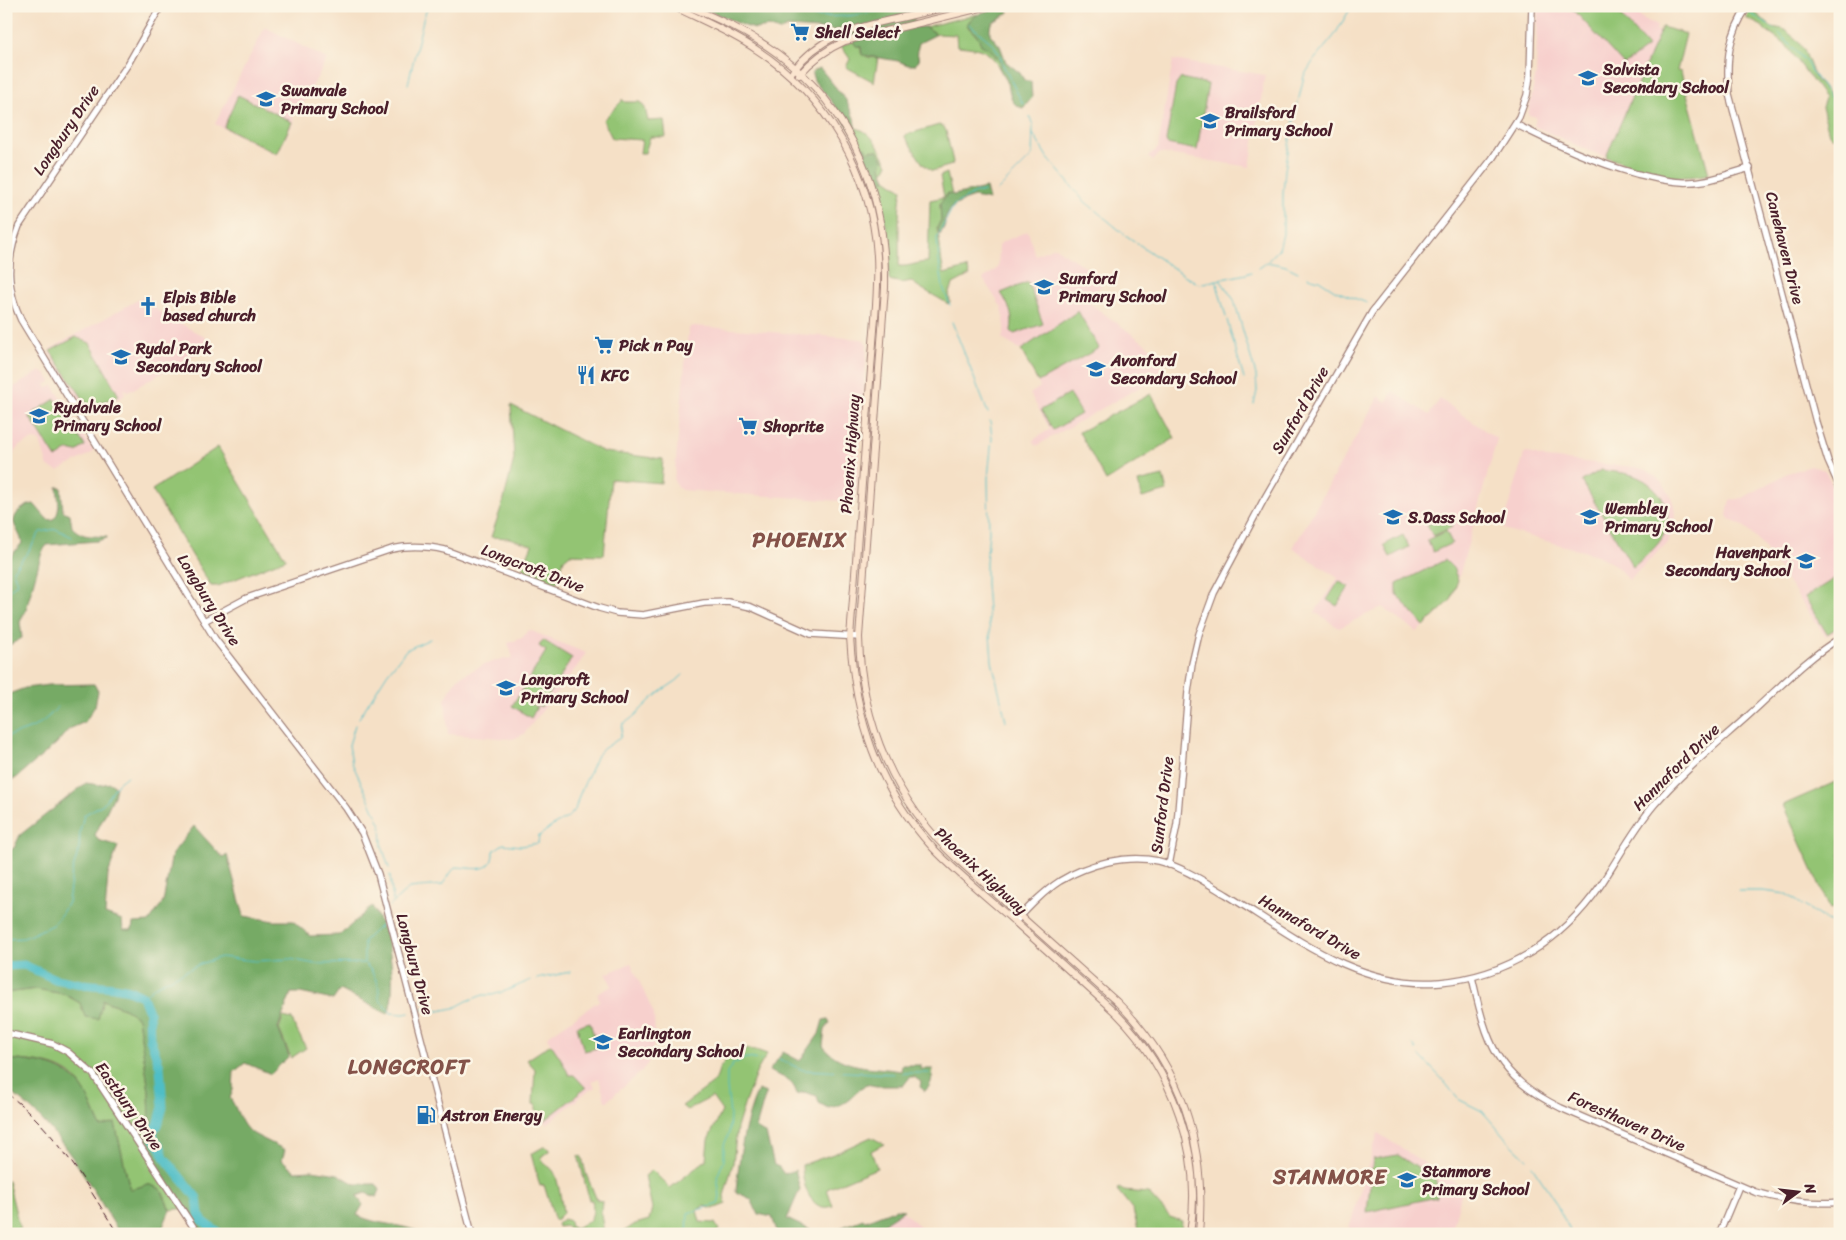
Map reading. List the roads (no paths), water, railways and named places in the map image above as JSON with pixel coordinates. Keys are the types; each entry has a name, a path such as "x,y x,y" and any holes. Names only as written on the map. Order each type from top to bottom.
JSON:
{"main road":[{"name":"Phoenix Highway","path":"673,6 755,48 792,78 824,113 851,156 863,185 869,207 877,256 874,322 850,637 852,667 863,725 878,764 895,797 934,848 1127,1024 1162,1074 1177,1108 1188,1148 1192,1187 1190,1234"},
{"name":"Phoenix Highway","path":"686,6 739,29 765,45 798,71 835,114 856,148 880,212 885,244 884,306 859,638 861,670 869,714 883,757 900,790 934,837 1129,1014 1150,1040 1180,1094 1194,1135 1201,1188 1199,1234"},
{"path":"792,78 823,42 844,31 950,6"},
{"path":"798,71 828,49 854,38 989,6"},
{"path":"811,62 807,76 813,87"}],"street":[{"name":"Longbury Drive","path":"161,6 128,64 19,226 12,246 9,274 12,299 21,320 226,655 355,820 368,846 378,874 472,1234"},
{"name":"Sunford Drive","path":"1169,865 1177,824 1192,664 1199,634 1214,593 1263,502 1372,312 1492,160 1515,124 1528,88 1532,6"},
{"name":"Canehaven Drive","path":"1748,6 1733,32 1730,42 1727,73 1729,94 1816,422 1828,461 1840,488"},
{"path":"1515,124 1566,150 1591,160 1672,182 1695,182 1750,168"},
{"name":"Longcroft Drive","path":"204,621 247,598 392,549 421,546 445,550 617,613 643,614 704,603 728,602 751,607 811,634 859,638"},
{"name":"Hannaford Drive","path":"1014,922 1053,886 1087,868 1113,861 1132,859 1157,861 1202,880 1326,956 1363,972 1405,982 1437,982 1472,978 1499,969 1522,958 1563,930 1587,903 1637,826 1661,797 1813,657 1840,638"},
{"name":"Foresthaven Drive","path":"1472,978 1482,1020 1491,1045 1504,1065 1525,1086 1541,1097 1561,1108 1764,1195 1814,1203 1840,1202"},
{"name":"Eastbury Drive","path":"6,1034 53,1044 68,1052 93,1074 198,1234"},
{"path":"1719,1234 1740,1186"}],"waterway":[{"path":"408,84 428,6"},
{"path":"759,6 809,16 845,16 878,11 894,6"},
{"path":"1267,262 1279,249 1283,234 1285,170 1304,76 1314,60 1334,36 1352,6"},
{"path":"1747,11 1776,30 1807,63 1832,99 1832,105 1840,122"},
{"path":"969,24 993,44 1023,104"},
{"path":"997,191 1032,156 1033,126 1030,117"},
{"path":"1033,134 1047,157 1083,200 1124,234 1176,270 1199,284 1251,272"},
{"path":"950,305 943,287 937,238 954,205 975,193 984,191"},
{"path":"1258,268 1267,262 1286,266 1298,272"},
{"path":"1308,277 1319,280 1336,291 1367,303"},
{"path":"1216,280 1226,317"},
{"path":"1221,281 1234,300 1256,375 1257,391 1254,404"},
{"path":"1227,320 1244,379"},
{"path":"952,322 988,413"},
{"path":"990,421 992,438 988,478 989,532 986,584 992,661 1006,721"},
{"path":"6,593 17,583 13,570 28,552 40,532 56,529 72,537"},
{"path":"359,718 387,674 406,650 430,639"},
{"path":"390,906 409,888 442,885 455,867 474,869 485,867 490,864 493,851 503,844 521,846 538,843 539,836 567,818 575,810 597,755 620,738 623,724 683,675"},
{"path":"6,737 35,726 45,720 58,707"},
{"path":"355,725 349,745 352,763 381,825 382,846 389,868"},
{"path":"6,939 24,938 52,925 62,913 68,902 84,815 103,804 118,783 127,776"},
{"path":"390,875 393,901"},
{"path":"1739,891 1763,891 1786,894 1824,919 1840,925"},
{"path":"143,997 155,986 200,964 221,957 255,961 290,959 315,964 364,963 364,941 380,926 385,916"},
{"path":"365,964 371,970 379,986 379,999 391,1013 409,1013"},
{"path":"6,966 24,965 55,979 129,990 143,997 149,1012 150,1038 160,1067 163,1107 158,1125 153,1130 154,1139 161,1148 164,1157 197,1198 199,1215 203,1221 220,1234"},
{"path":"537,979 570,972"},
{"path":"417,1010 438,1011 454,1008 483,995 503,992 531,980"},
{"path":"1413,1045 1416,1050"},
{"path":"1420,1056 1458,1099 1482,1111 1527,1159"},
{"path":"687,1234 688,1213 718,1204 720,1196 717,1177 724,1160 724,1145 729,1133 730,1115 727,1073 733,1064 746,1058 761,1060"},
{"path":"779,1059 803,1070 894,1074"},
{"path":"903,1073 929,1073"},
{"path":"1532,1166 1552,1196 1572,1234"},
{"path":"853,1234 858,1229"}],"railway":[{"path":"6,1093 24,1107 55,1140 81,1176 118,1234"}],"place":[{"name":"Shell Select","path":"800,32"},
{"name":"Solvista Secondary School","path":"1588,78"},
{"name":"Swanvale Primary School","path":"266,99"},
{"name":"Brailsford Primary School","path":"1210,121"},
{"name":"Sunford Primary School","path":"1044,287"},
{"name":"Elpis Bible based church","path":"148,306"},
{"name":"Pick n Pay","path":"604,345"},
{"name":"Rydal Park Secondary School","path":"121,357"},
{"name":"Avonford Secondary School","path":"1096,369"},
{"name":"KFC","path":"586,375"},
{"name":"Rydalvale Primary School","path":"39,416"},
{"name":"Shoprite","path":"748,426"},
{"name":"S.Dass School","path":"1393,517"},
{"name":"Wembley Primary School","path":"1590,517"},
{"name":"Havenpark Secondary School","path":"1806,561"},
{"name":"Longcroft Primary School","path":"506,688"},
{"name":"Earlington Secondary School","path":"603,1042"},
{"name":"Astron Energy","path":"426,1115"},
{"name":"Stanmore Primary School","path":"1407,1180"}],"district":[{"name":"PHOENIX","path":"800,540"},
{"name":"LONGCROFT","path":"409,1067"},
{"name":"STANMORE","path":"1330,1177"}]}
